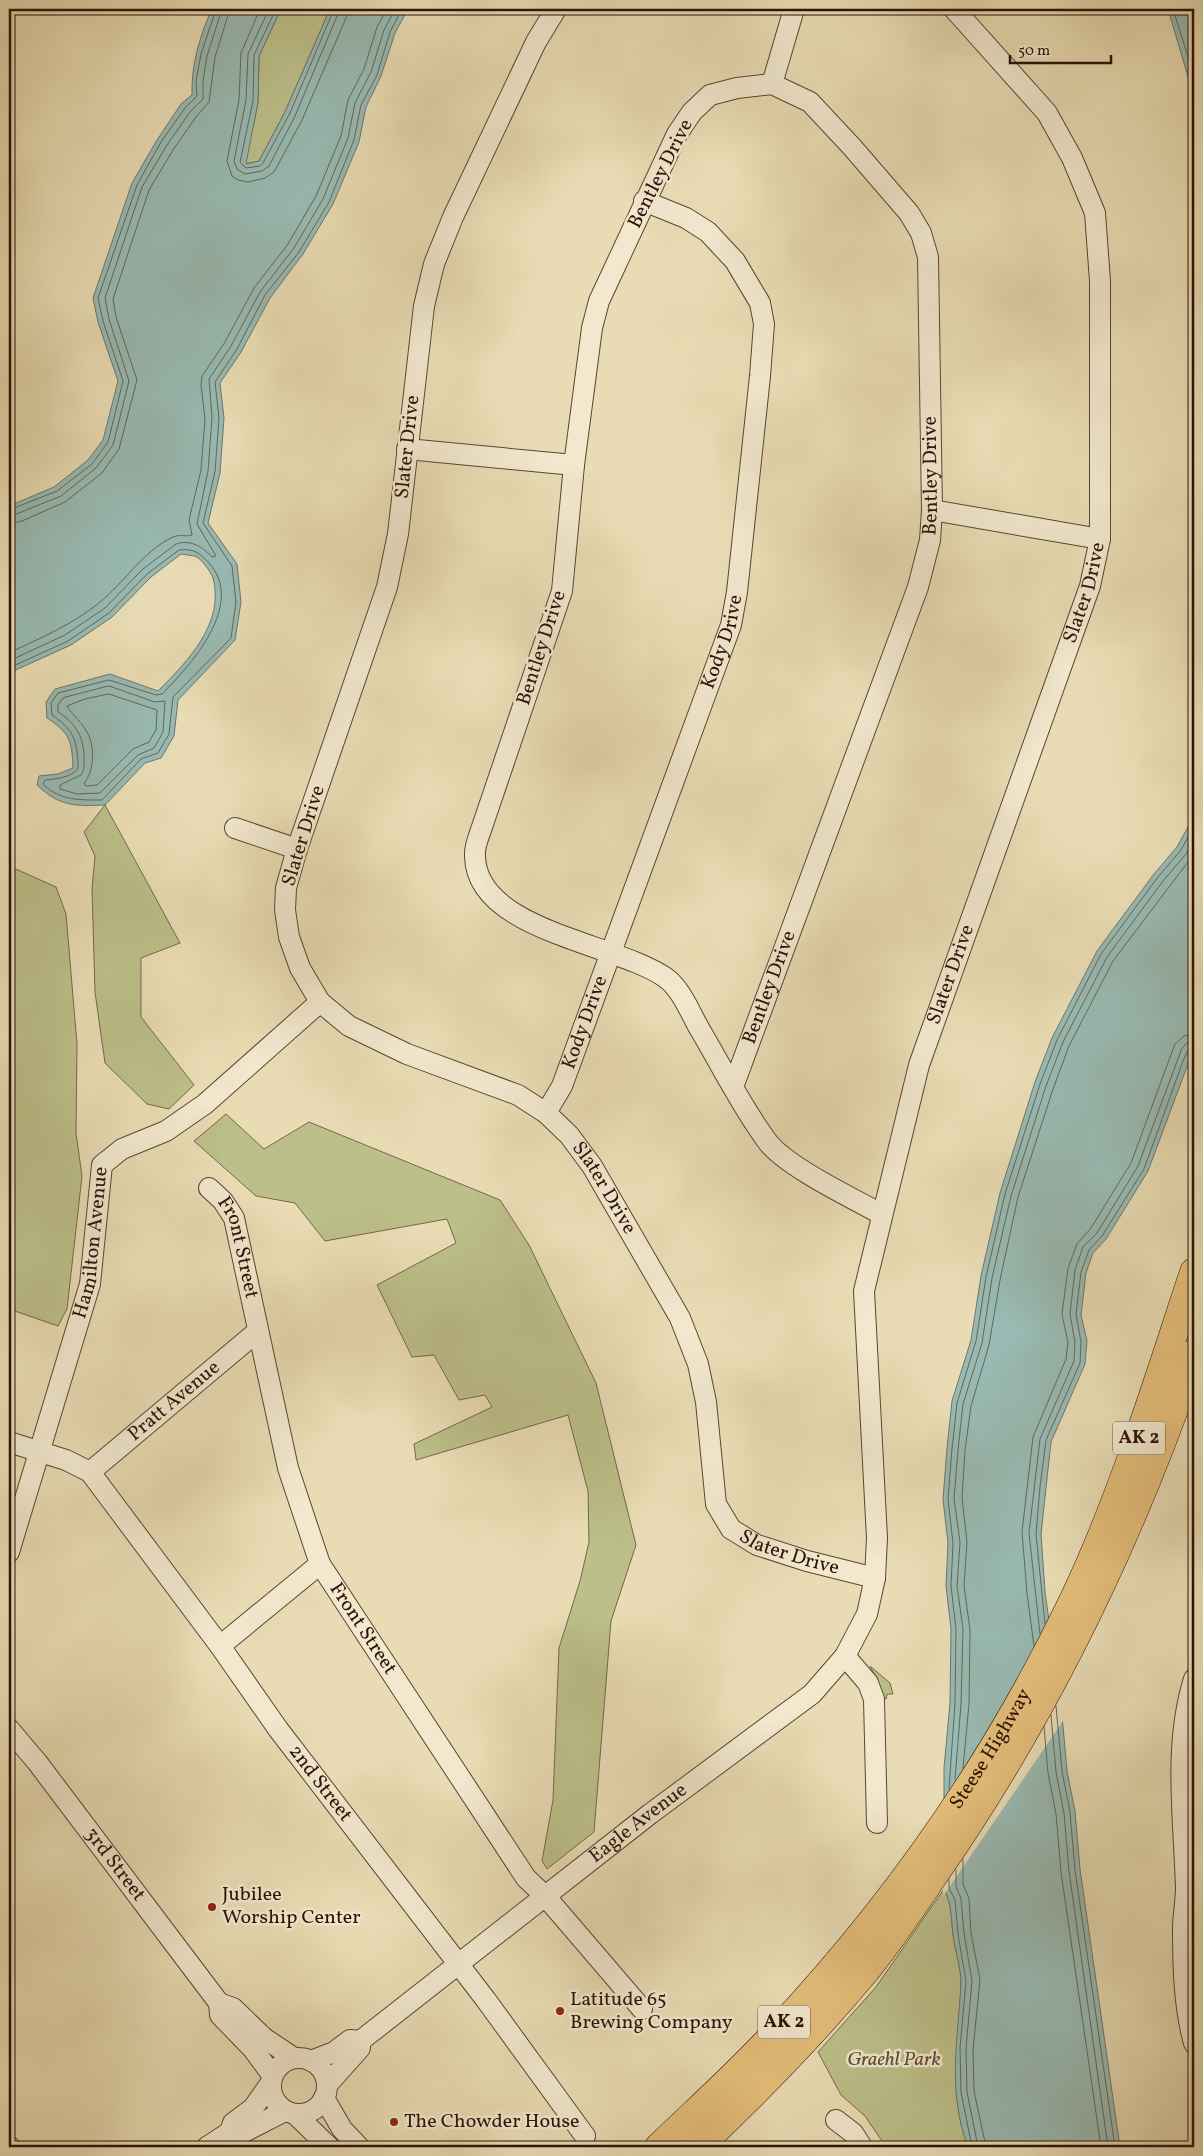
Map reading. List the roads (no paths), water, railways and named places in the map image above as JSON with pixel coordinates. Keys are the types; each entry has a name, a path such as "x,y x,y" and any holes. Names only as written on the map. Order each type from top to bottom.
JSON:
{"highway":[{"name":"Steese Highway","path":"659,2147 764,2045 852,1944 899,1886 957,1806 1007,1727 1073,1600 1133,1455 1194,1272"},
{"name":"Steese Highway","path":"698,2147 771,2076 863,1974 902,1922 974,1817 1028,1728 1081,1628 1132,1521 1171,1422 1194,1353"}],"street":[{"name":"Slater Drive","path":"556,9 536,42 453,217 434,264 424,306 398,534 387,586 297,849 286,888 285,910 289,936 300,968 320,1002 350,1026 407,1054 518,1095 546,1113 569,1135 592,1166 680,1318 698,1364 706,1402 716,1504 731,1529 757,1546 875,1578 877,1538 864,1291 881,1214 924,1049 1083,604 1096,566 1100,539 1100,281 1095,213 1072,158 1047,112 954,9"},
{"path":"772,84 794,9"},
{"name":"Bentley Drive","path":"734,1087 918,587 930,540 932,510 929,276 928,257 922,233 909,213 810,102 772,84 737,88 710,95 692,112 677,134 644,201 599,301 592,328 574,465 562,591 482,827 474,856 480,879 491,895 515,916 644,965 668,979 682,998 734,1087 768,1142 782,1158 881,1214"},
{"name":"Kody Drive","path":"546,1113 562,1086 731,625 737,592 764,324 760,303 735,261 708,232 686,218 644,201"},
{"path":"407,449 574,465"},
{"path":"932,510 1100,539"},
{"path":"235,828 297,849"},
{"name":"Hamilton Avenue","path":"9,1552 90,1284 102,1165 122,1149 166,1131 205,1104 320,1002"},
{"name":"Front Street","path":"209,1188 223,1201 234,1218 288,1468 320,1564 526,1878 546,1897 642,2009"},
{"name":"Pratt Avenue","path":"90,1472 258,1331"},
{"name":"2nd Street","path":"9,1442 66,1460 90,1472 220,1646 278,1729 458,1965 585,2136"},
{"path":"220,1646 320,1564"},
{"name":"Eagle Avenue","path":"302,2059 334,2052 350,2040 360,2041 650,1814 812,1694 845,1656 867,1614 875,1578"},
{"path":"845,1656 868,1683 874,1699 877,1823"},
{"path":"1194,1679 1186,1712 1182,1790 1188,1929 1185,1984 1194,2043"},
{"name":"3rd Street","path":"9,1729 38,1762 219,2003 220,2015 253,2049 271,2080"},
{"name":"3rd Street","path":"219,2003 233,2008 264,2038 302,2059"},
{"name":"Eagle Avenue","path":"326,2091 360,2048 360,2041"},
{"path":"207,2147 230,2132 233,2123 253,2108 277,2067 302,2059 322,2070 326,2091 342,2128 359,2147"},
{"path":"271,2080 274,2100 329,2147"},
{"path":"230,2132 238,2135 290,2112 309,2112 320,2104 326,2091"},
{"path":"836,2120 853,2133 862,2147"}],"water":[{"path":"212,9 281,9 259,56 258,102 246,164 259,161 285,112 330,9 408,9 395,33 381,76 366,107 359,142 333,204 303,254 270,298 241,352 220,383 224,418 220,473 208,523 237,564 241,602 235,640 178,700 174,736 161,758 145,763 105,805 68,804 53,798 37,785 39,776 58,774 73,768 72,751 68,738 61,728 47,718 46,702 55,689 110,674 158,691 192,654 209,626 214,610 213,578 204,563 197,557 181,554 151,577 112,617 71,645 9,673 9,506 54,487 88,460 103,440 118,381 98,322 93,298 132,183 181,104 192,95 197,50"},
{"path":"1168,9 1194,9 1194,97"},
{"path":"1194,816 1194,1048 1148,1171 1106,1239 1093,1253 1086,1273 1081,1315 1087,1341 1085,1364 1051,1442 1041,1534 1045,1592 1062,1715 1067,1771 1075,1811 1080,1869 1120,2147 968,2147 958,2106 956,2086 956,2045 961,1977 950,1906 944,1889 944,1768 950,1703 951,1629 946,1586 948,1543 943,1499 952,1401 971,1340 981,1276 1000,1193 1035,1082 1052,1038 1097,951 1154,874 1177,847"}],"place":[{"name":"Jubilee Worship Center","path":"212,1907"},
{"name":"Latitude 65 Brewing Company","path":"560,2011"},
{"name":"The Chowder House","path":"394,2122"}],"park label":[{"name":"Graehl Park","path":"894,2060"}]}
